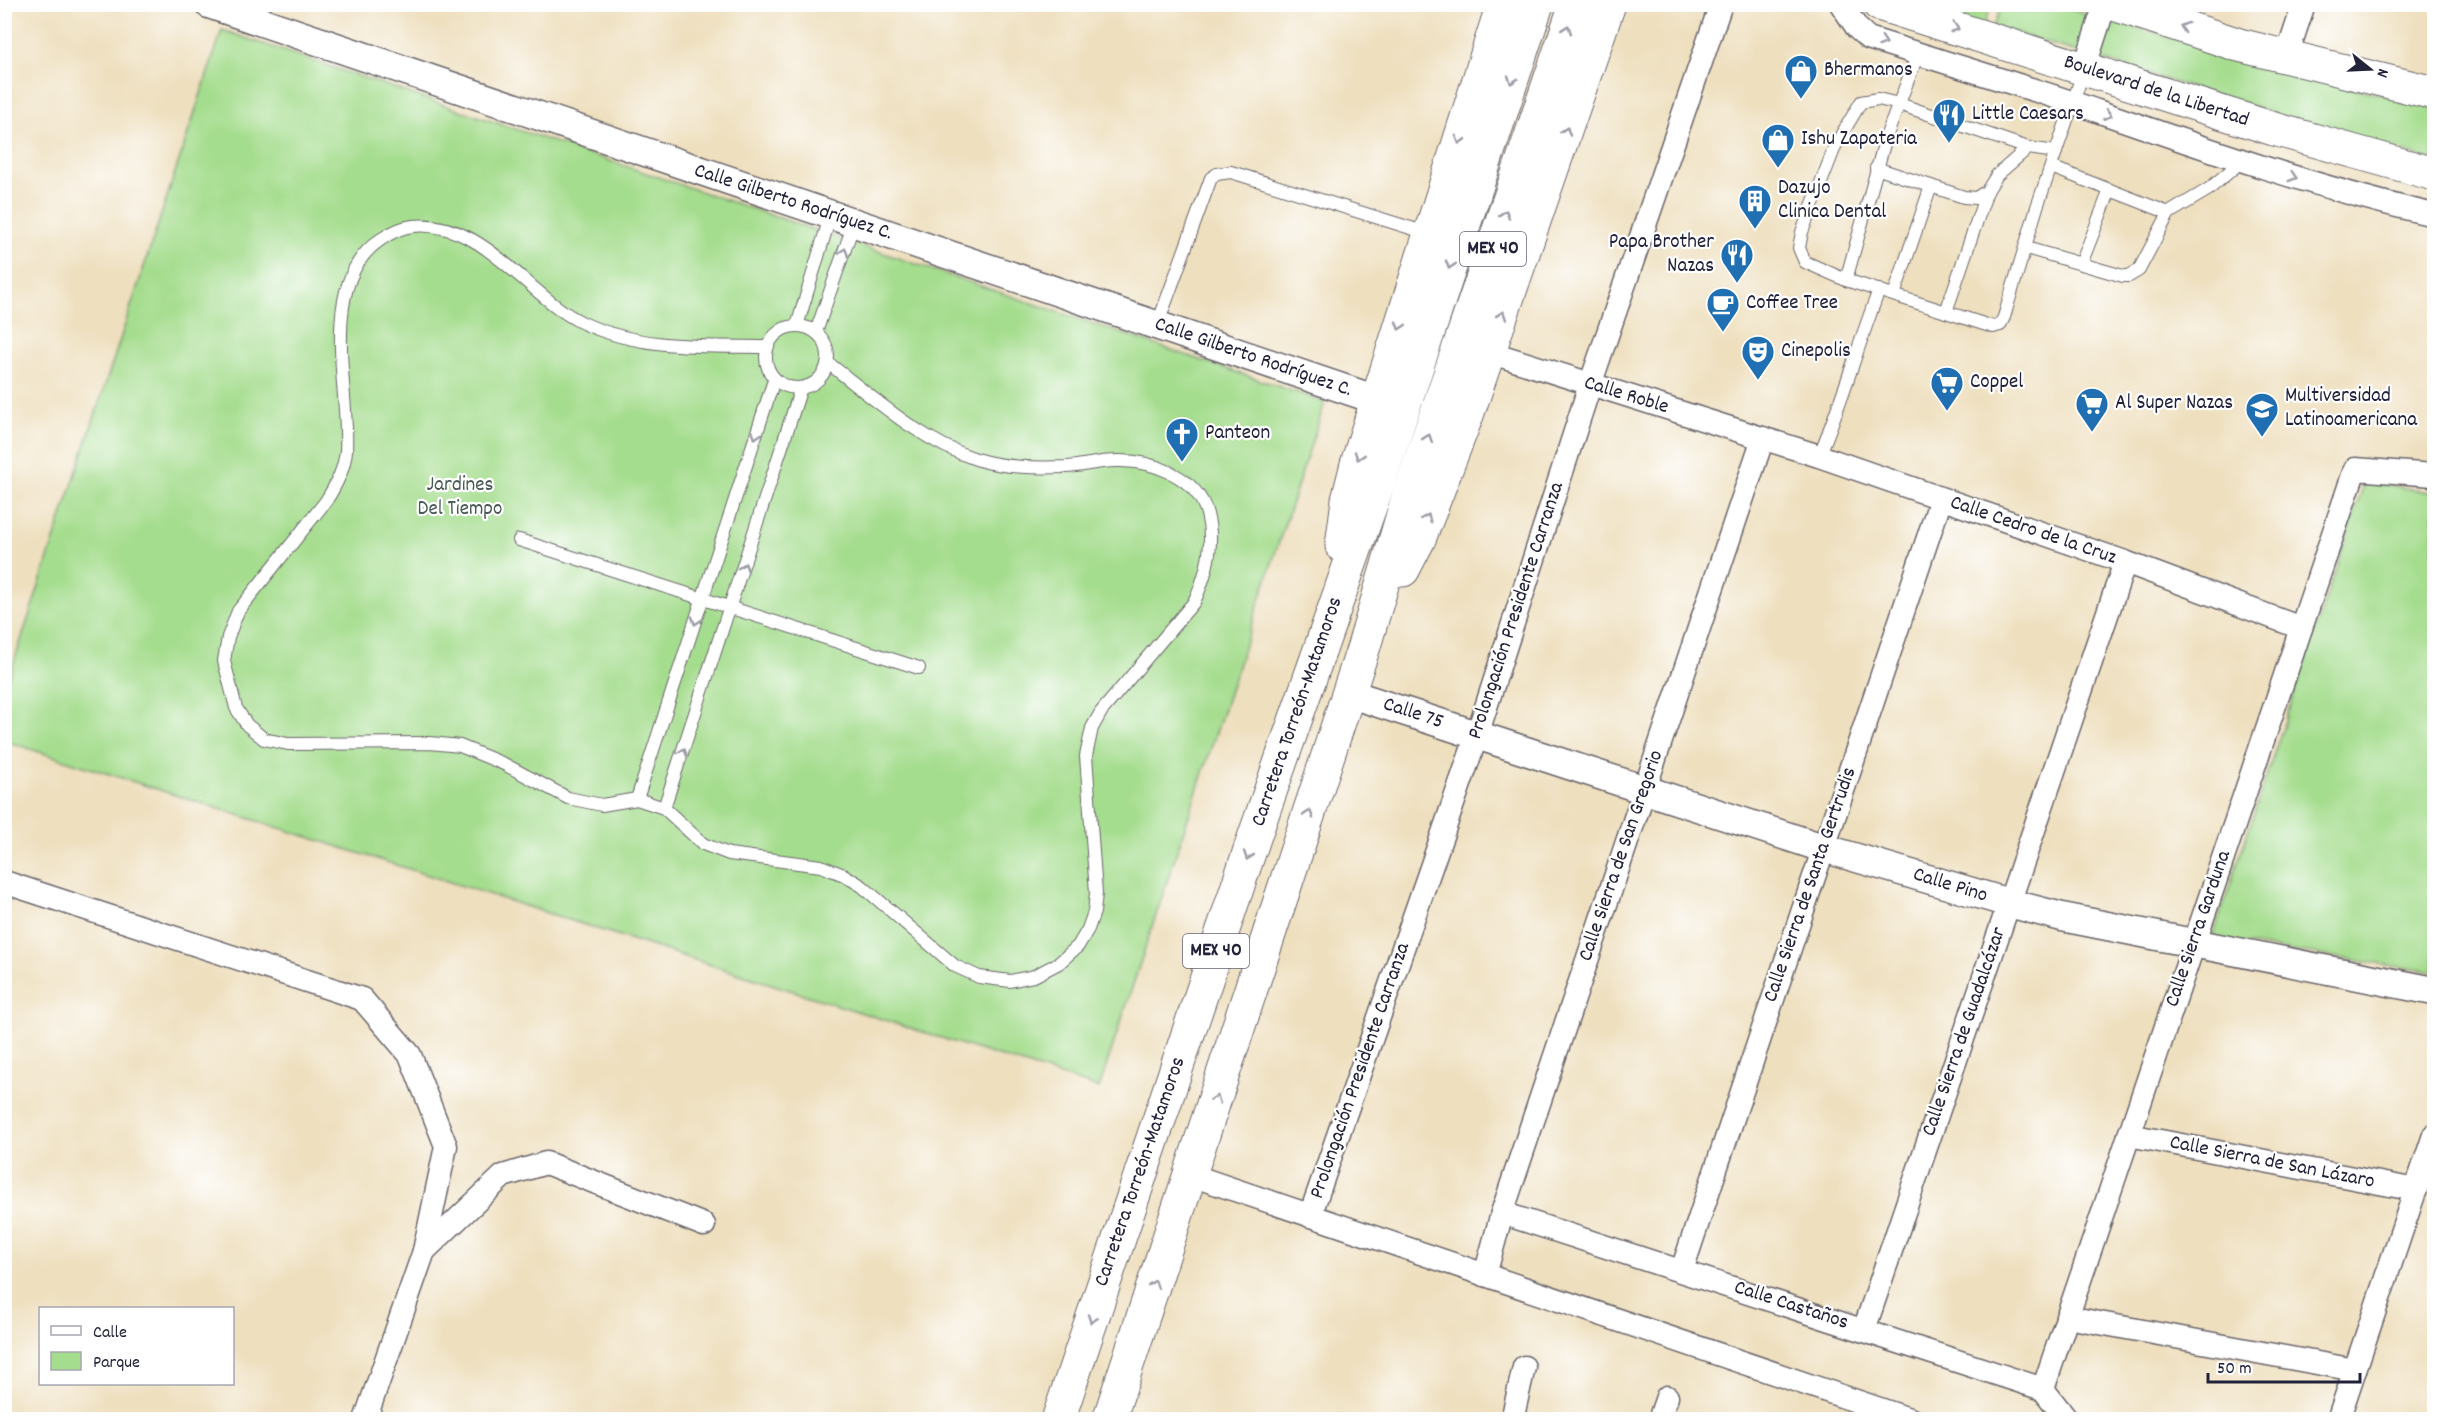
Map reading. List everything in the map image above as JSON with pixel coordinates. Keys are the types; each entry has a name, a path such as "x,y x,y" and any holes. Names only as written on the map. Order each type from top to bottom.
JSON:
{"main road":[{"name":"Carretera Torreón-Matamoros","path":"1058,1419 1252,846 1378,484 1537,4"},
{"name":"MEX 40","path":"1109,1419 1364,646 1409,494 1576,4"},
{"path":"1364,646 1419,539 1489,352 1609,4"},
{"name":"Boulevard de la Libertad","path":"1879,4 2274,129 2434,174"},
{"path":"2114,4 2286,58 2434,93"},
{"path":"1339,596 1348,500 1377,400 1501,7"}],"street":[{"name":"Calle Gilberto Rodríguez C.","path":"209,4 1377,400"},
{"name":"Prolongación Presidente Carranza","path":"1310,1216 1477,735 1590,385 1721,4"},
{"path":"1841,4 1857,28 1868,38 2073,103 2242,161 2367,200 2434,215"},
{"path":"2084,69 2105,4"},
{"path":"2286,58 2304,4"},
{"name":"Calle Roble","path":"1489,352 1763,438"},
{"name":"Calle Cedro de la Cruz","path":"1763,438 2125,562 2301,628"},
{"name":"Calle Sierra de San Gregorio","path":"1485,1275 1502,1213 1763,438"},
{"name":"Calle Sierra Garduna","path":"2043,1389 2355,469 2434,475"},
{"name":"Calle Sierra de Santa Gertrudis","path":"1682,1270 1941,499"},
{"name":"Calle Sierra de Guadalcázar","path":"1864,1330 2125,562"},
{"name":"Calle 75","path":"1348,693 1477,735"},
{"name":"Calle Pino","path":"1477,735 1823,848 2009,903 2062,917 2434,991"},
{"path":"4,882 362,999 410,1055 446,1146 424,1251 365,1419"},
{"name":"Calle Sierra de San Lázaro","path":"2129,1135 2416,1190"},
{"path":"2338,1419 2434,1135"},
{"path":"424,1251 503,1176 546,1163 704,1225"},
{"path":"1191,1175 1912,1419"},
{"name":"Calle Castaños","path":"1502,1213 2043,1389"},
{"path":"2067,1317 2355,1371"},
{"path":"1512,1419 1524,1367"},
{"path":"2043,1389 2067,1419"},
{"path":"1659,1419 1667,1397"}],"lane":[{"path":"1846,280 1876,168 1918,54"},
{"path":"2056,152 2028,148 1899,104 1878,99 1861,102 1836,144 1802,232 1799,248 1805,262 1846,280 1993,327 2000,325 2084,69"},
{"path":"1946,312 1986,191 1997,175 2028,148"},
{"path":"2026,248 2123,276 2134,274 2139,270 2169,213 2209,189 2242,161"},
{"path":"2051,167 2169,213"},
{"path":"1876,168 1964,197 1976,198 1986,191"},
{"path":"1157,326 1208,188 1216,174 1231,172 1431,234"},
{"path":"1894,295 1931,186"},
{"path":"2081,264 2110,190"},
{"path":"797,326 842,220"},
{"path":"816,332 842,220"},
{"path":"767,347 667,344 634,340 605,332 582,322 550,302 478,244 453,231 431,226 412,226 391,232 373,245 360,261 349,286 342,311 340,351 346,451 338,483 238,611 228,637 224,661 236,708 247,725 264,739 288,744 430,743 459,746 504,764 568,798 602,805 637,799 664,808 703,844 729,854 821,866 844,875 870,893 955,966 979,977 1010,981 1034,976 1059,963 1078,946 1088,929 1094,912 1096,892 1086,756 1092,728 1101,712 1194,602 1203,582 1211,543 1205,507 1200,496 1181,478 1158,467 1138,462 1115,461 1066,466 1003,466 976,459 947,447 907,423 828,363"},
{"path":"1819,456 1840,396 1851,373 1879,290"},
{"path":"797,326 816,332 824,341 828,363 819,380 801,388 782,386 774,380 766,364 767,347 770,340 782,329 797,326"},
{"path":"637,799 774,380"},
{"path":"664,808 801,388"},
{"path":"519,540 919,668"}],"green space":[{"path":"1899,5 2057,5 2353,88 2434,107 2434,161 1993,26 2000,10 1990,8 1981,32"},
{"name":"Jardines Del Tiempo","path":"222,30 1325,402 1099,1088 5,741 5,689"},
{"path":"2365,481 2434,493 2434,972 2212,939"}],"place":[{"name":"Bhermanos","path":"1801,100"},
{"name":"Little Caesars","path":"1949,144"},
{"name":"Ishu Zapateria","path":"1778,169"},
{"name":"Dazujo Clinica Dental","path":"1755,230"},
{"name":"Papa Brother Nazas","path":"1737,284"},
{"name":"Coffee Tree","path":"1723,333"},
{"name":"Cinepolis","path":"1758,381"},
{"name":"Coppel","path":"1947,412"},
{"name":"Al Super Nazas","path":"2092,433"},
{"name":"Multiversidad Latinoamericana","path":"2262,438"},
{"name":"Panteon","path":"1182,463"}]}
